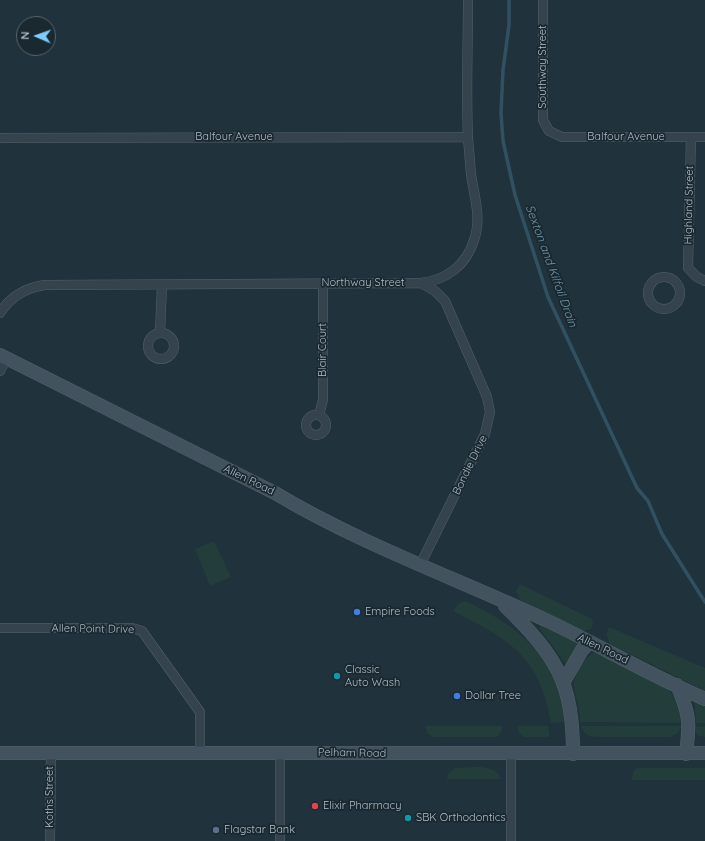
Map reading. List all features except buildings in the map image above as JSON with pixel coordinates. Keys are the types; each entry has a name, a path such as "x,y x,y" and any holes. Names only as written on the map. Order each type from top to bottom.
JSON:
{"main road":[{"name":"Allen Road","path":"3,357 275,493 310,514 590,642 705,699"},
{"name":"Allen Road","path":"499,600 534,635 553,661 563,683 573,722 573,754"},
{"path":"563,683 582,650 590,642"},
{"path":"677,685 687,707 690,719 686,754"},
{"name":"Pelham Road","path":"0,753 705,753"}],"street":[{"name":"Northway Street","path":"0,313 15,296 34,286 421,283 438,280 451,274 468,255 475,239 478,216 471,173 468,137 468,0"},
{"name":"Southway Street","path":"543,0 543,120 549,132"},
{"name":"Balfour Avenue","path":"549,132 562,137 705,137"},
{"name":"Balfour Avenue","path":"0,138 468,137"},
{"name":"Highland Street","path":"691,137 688,268 692,273"},
{"path":"677,284 692,273 705,280"},
{"name":"Bondie Drive","path":"420,565 486,434 490,412 487,396 445,301 435,290 421,283"},
{"name":"Blair Court","path":"319,415 322,400 323,284"},
{"path":"160,333 162,285"},
{"path":"0,372 3,357"},
{"name":"Allen Point Drive","path":"0,628 132,628 142,631 200,712 200,753"},
{"name":"Koths Street","path":"50,753 50,841"},
{"path":"280,753 280,841"},
{"path":"511,754 511,841"}],"green space":[{"path":"214,541 231,577 210,586 195,549"},
{"path":"520,584 592,619 593,623 591,629 583,631 520,600 516,591"},
{"path":"465,601 502,621 519,633 534,647 547,663 556,681 562,700 564,722 551,723 546,700 539,681 530,666 519,653 490,631 453,611 458,604"},
{"path":"541,625 577,642 577,646 568,663 565,663 539,628"},
{"path":"609,627 705,668 705,691 610,644 606,634"},
{"path":"596,652 660,683 665,687 676,700 682,723 580,722 574,685 576,675 588,656"},
{"path":"694,700 705,705 705,723 696,723"},
{"path":"425,726 502,726 502,730 496,737 434,737 428,734"},
{"path":"517,726 548,726 550,737 524,737 519,733"},
{"path":"581,726 682,726 678,733 670,737 598,737 587,734 583,731"},
{"path":"705,726 705,737 699,736 696,733 695,727"},
{"path":"455,768 488,768 498,774 501,779 447,779 448,774"},
{"path":"637,768 705,768 705,780 632,780 633,772"}],"waterway":[{"name":"Sexton and Kilfoil Drain","path":"509,0 509,25 503,70 501,113 503,141 515,195 548,297 637,488 648,501 662,534 705,602"}],"place":[{"name":"Empire Foods","path":"357,612"},
{"name":"Classic Auto Wash","path":"337,676"},
{"name":"Dollar Tree","path":"457,696"},
{"name":"Elixir Pharmacy","path":"315,806"},
{"name":"SBK Orthodontics","path":"408,818"},
{"name":"Flagstar Bank","path":"216,830"}]}
